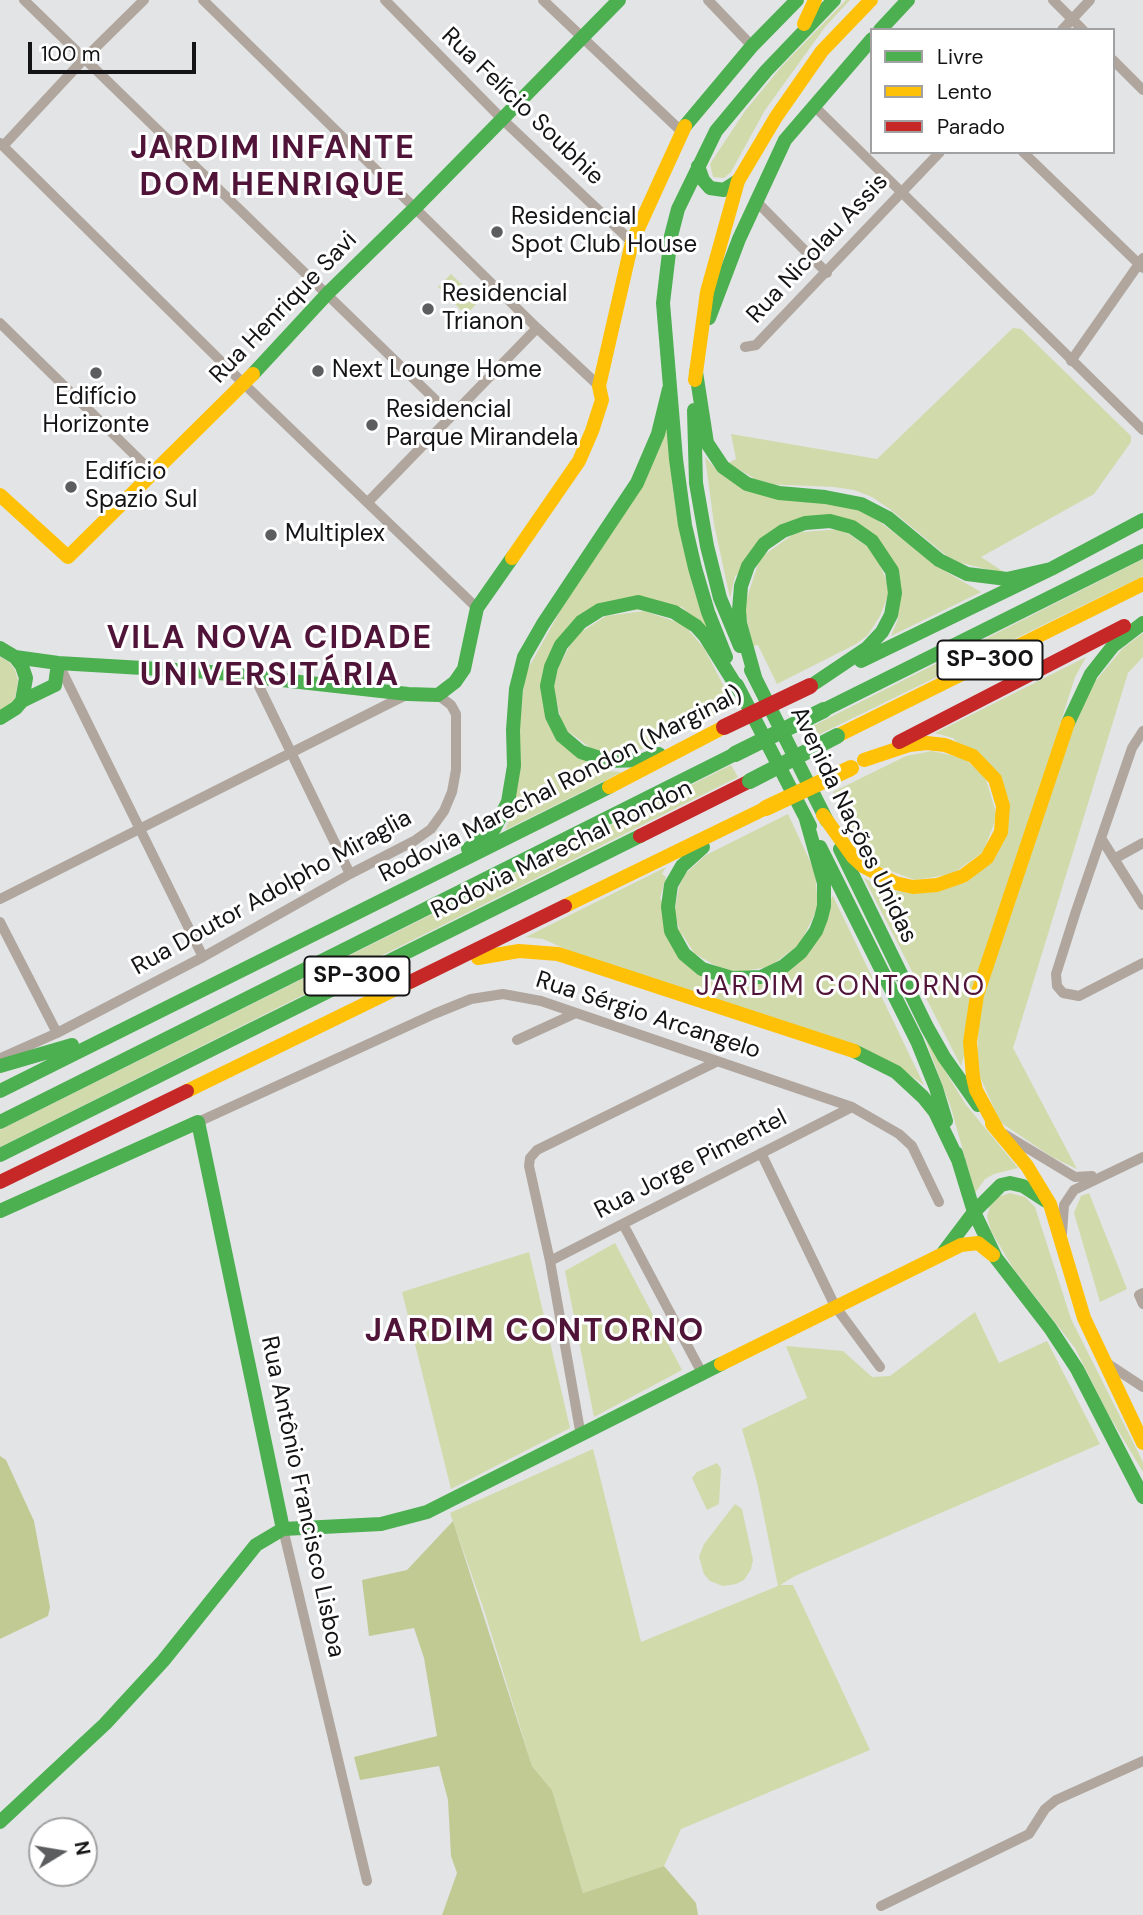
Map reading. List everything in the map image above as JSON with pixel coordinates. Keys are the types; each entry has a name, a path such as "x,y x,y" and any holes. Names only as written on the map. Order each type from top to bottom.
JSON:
{"main road":[{"name":"Rua Henrique Savi","path":"0,495 68,557 244,384 328,293 619,0"},
{"path":"0,648 15,657 58,663 254,676 408,694 438,695 455,682 464,669 477,608 579,461 602,400 599,386 632,242 681,131 752,46 797,0"},
{"path":"800,33 815,0"},
{"name":"Avenida Nações Unidas","path":"834,0 800,33 716,131 678,209 666,267 663,303 685,525 705,602 740,692 917,1041 936,1088 974,1212 996,1258 1050,1328 1077,1369 1143,1497"},
{"name":"Avenida Nações Unidas","path":"871,0 822,51 776,117 738,181 710,279 698,345 694,447 704,535 730,626 927,1027 963,1086 1027,1166 1050,1204 1078,1302 1143,1443"},
{"path":"858,14 884,0"},
{"path":"889,27 908,0"},
{"name":"Avenida Nações Unidas","path":"698,345 739,239 785,140 870,41"},
{"path":"698,166 703,180 710,188 724,190 738,181"},
{"path":"696,372 707,443 714,456 734,477 761,489 845,499 861,504 888,518 939,560 967,574 981,578 1007,579 1051,569"},
{"path":"417,883 480,841 494,829 501,818 512,783 516,689 524,657 636,483 658,434 670,389"},
{"name":"Rodovia Marechal Rondon (Marginal)","path":"0,1091 634,776 724,727 1051,569 1143,520"},
{"path":"755,677 739,610 741,586 748,566 764,544 783,531 805,523 830,521 852,527 872,541 892,571 895,593 891,615 882,632 867,648 812,685"},
{"name":"Rodovia Marechal Rondon","path":"0,1122 1143,551"},
{"name":"Rodovia Marechal Rondon","path":"0,1155 1143,584"},
{"path":"700,740 643,760 628,761 594,758 571,746 556,725 547,696 551,667 567,637 588,617 610,607 638,603 662,607 696,626 740,692"},
{"path":"0,1182 858,764 1143,616"},
{"path":"998,1131 976,1090 973,1077 970,1042 977,995 1071,714 1091,674 1103,658 1113,646 1143,623"},
{"path":"0,718 16,708 26,690 26,678 15,657"},
{"path":"22,701 55,685 58,663"},
{"path":"823,814 853,857 863,866 895,883 913,887 937,885 963,876 987,858 1001,832 1003,806 995,779 973,757 945,745 928,743 909,745 858,764"},
{"path":"744,819 691,856 682,866 671,885 668,907 671,931 684,954 702,970 711,974 742,979 761,977 784,966 801,952 816,931 824,906 824,883 806,819"},
{"path":"434,971 499,953 519,951 558,954 862,1054 895,1072 923,1097 935,1112 959,1162"},
{"path":"0,1066 117,1032"},
{"name":"Rua Sérgio Arcangelo","path":"0,1211 198,1122"},
{"name":"Rua Antônio Francisco Lisboa","path":"198,1122 283,1529"},
{"path":"942,1254 996,1188 1010,1183 1032,1190 1050,1204"},
{"path":"0,1822 105,1724 163,1661 248,1543 283,1529 381,1524 427,1512 961,1245 978,1243 996,1258"}],"street":[{"path":"24,0 451,415"},
{"path":"144,0 1,145 477,608"},
{"path":"203,0 599,386"},
{"name":"Rua Felício Soubhie","path":"385,0 501,118 632,242"},
{"path":"543,0 681,131"},
{"path":"708,0 752,46"},
{"path":"1053,0 1081,28"},
{"path":"1064,28 1090,0"},
{"path":"1115,62 1143,90"},
{"path":"814,106 1143,430"},
{"name":"Rua Nicolau Assis","path":"745,347 756,345 938,154"},
{"path":"1025,154 1141,263 1071,361"},
{"path":"757,202 827,273"},
{"path":"0,323 154,474"},
{"path":"368,502 537,328"},
{"path":"58,663 203,957"},
{"path":"254,676 350,874"},
{"path":"0,899 408,694"},
{"name":"Rua Doutor Adolpho Miraglia","path":"0,1059 57,1033 203,957 414,841 431,829 444,811 452,792 456,770 456,714 451,705 438,695"},
{"path":"1143,731 1132,748 1101,838 1056,974 1057,986 1062,993 1079,996 1143,963"},
{"path":"1101,838 1143,905"},
{"path":"1114,859 1143,843"},
{"path":"0,922 57,1033"},
{"name":"Rua Sérgio Arcangelo","path":"198,1122 434,1014 471,999 503,994 541,1001 852,1107 900,1134 912,1146 939,1202"},
{"path":"517,1040 576,1013"},
{"path":"581,1436 550,1261 529,1166 530,1158 539,1149 716,1062"},
{"name":"Rua Jorge Pimentel","path":"550,1261 852,1107"},
{"path":"998,1131 1075,1177 1103,1175"},
{"path":"761,1153 835,1306 880,1367"},
{"path":"1062,1244 1066,1199 1074,1190 1143,1157"},
{"path":"623,1224 703,1374"},
{"path":"1103,1361 1143,1387"},
{"name":"Rua Antônio Francisco Lisboa","path":"283,1529 367,1881"},
{"path":"881,1906 1029,1834 1045,1809 1056,1800 1143,1760"}],"green space":[{"path":"846,0 850,0 825,27 765,110 731,172 724,178 713,177 710,164 745,111 782,66"},
{"path":"451,274 479,301 466,315 438,287"},
{"path":"1013,328 1021,329 1131,436 1131,442 1094,494 981,557 1007,574 953,561 872,497 854,490 834,487 764,484 728,463 736,459 731,434 877,459"},
{"path":"667,420 673,491 681,538 694,590 711,637 682,607 580,614 543,706 606,771 622,772 505,830 510,818 525,674"},
{"path":"705,457 714,467 865,511 948,573 981,592 891,636 898,619 898,567 820,515 735,576 730,598 714,524"},
{"path":"842,529 874,550 890,590 880,616 868,635 856,644 777,684 758,645 753,646 744,607 761,555 791,533"},
{"path":"1143,559 1143,576 808,740 803,731"},
{"path":"644,611 683,624 704,648 734,706 656,745 632,752 597,753 563,727 553,687 556,672 575,636 606,616"},
{"path":"1143,633 1143,657 1128,673 1013,1048 1077,1169 1052,1157 1000,1122 977,1070 979,1010 1070,733 1094,683 1122,649"},
{"path":"0,657 9,662 18,680 15,698 0,711"},
{"path":"1086,657 1075,677 1060,724 961,1066 864,878 897,892 966,883 1009,802 953,738 935,733"},
{"path":"932,751 963,758 985,776 997,816 983,852 952,874 915,880 870,863 857,845 833,792 906,756"},
{"path":"731,765 738,777 0,1147 0,1130"},
{"path":"788,814 815,872 818,907 800,944 769,967 729,973 688,950 674,915 679,887 685,874 706,855"},
{"path":"666,867 662,874 666,877 660,898 712,982 727,987 743,988 776,979 833,896 924,1085 896,1065 570,951 543,939 526,937"},
{"path":"925,1038 966,1105 1018,1168 985,1179 975,1193 951,1108"},
{"path":"1010,1193 1025,1197 1035,1207 1071,1319 1143,1462 1143,1472 1107,1412 1075,1348 1013,1268 991,1231 987,1216 991,1203 995,1198"},
{"path":"1089,1193 1127,1289 1100,1302 1074,1213 1081,1196"},
{"path":"615,1243 682,1370 594,1417 565,1271"},
{"path":"529,1252 570,1428 451,1489 402,1292"},
{"path":"975,1312 999,1363 1047,1341 1100,1444 795,1576 780,1585 793,1585 870,1750 681,1829 664,1866 583,1893 552,1790 532,1766 484,1610 450,1513 593,1449 641,1642 778,1586 757,1482 742,1429 807,1398 786,1346 843,1351 872,1377 890,1376"},
{"path":"0,1456 6,1460 34,1521 50,1607 48,1616 0,1639"},
{"path":"717,1463 721,1469 719,1504 707,1510 692,1478 697,1472"},
{"path":"735,1504 742,1509 753,1560 744,1580 723,1586 710,1581 704,1574 699,1557 704,1544"},
{"path":"453,1521 532,1766 552,1790 583,1893 664,1866 696,1903 698,1915 442,1915 457,1873 451,1856 448,1800 439,1766 360,1780 354,1757 437,1736 424,1658 414,1628 369,1636 362,1580 407,1570"}],"traffic: fast":[{"path":"253,374 328,293 619,0"},
{"path":"685,126 752,46 797,0"},
{"path":"726,657 708,612 695,568 685,525 676,459 663,303 671,236 678,209 716,131 766,71 834,0"},
{"path":"882,28 908,0"},
{"path":"709,318 739,239 785,140 870,41"},
{"path":"698,166 703,180 710,188 724,190 738,181"},
{"path":"696,372 707,443 723,467 747,484 779,493 825,497 861,504 888,518 939,560 967,574 1007,579 1051,569"},
{"path":"468,849 494,829 508,802 514,766 516,689 524,657 637,483 658,434 669,389"},
{"path":"694,410 696,483 707,546 720,598 740,646"},
{"path":"861,661 1051,569 1143,520"},
{"path":"755,677 739,610 741,586 748,566 764,544 783,531 805,523 830,521 852,527 872,541 892,571 895,593 891,615 882,632 867,648 815,683"},
{"path":"824,710 1143,551"},
{"path":"15,657 58,663 210,672 438,695 455,682 464,669 477,608 512,558"},
{"path":"659,754 643,760 609,761 581,752 562,736 552,716 547,686 551,667 561,645 581,622 600,610 638,602 674,612 696,626 705,636 740,692"},
{"path":"1068,723 1091,674 1113,646 1143,623"},
{"path":"0,648 15,657 26,678 22,701 0,718"},
{"path":"22,701 55,685 58,663"},
{"path":"751,670 827,821"},
{"path":"737,685 810,826"},
{"path":"735,754 824,710"},
{"path":"750,781 837,736"},
{"path":"0,1122 735,754"},
{"path":"0,1091 609,787"},
{"path":"703,847 682,866 671,885 668,907 671,931 684,954 702,969 732,978 761,977 784,966 801,952 816,931 821,918 824,883 806,819"},
{"path":"0,1155 640,836"},
{"path":"820,847 917,1041 946,1121"},
{"path":"840,849 927,1027 944,1057 978,1105"},
{"path":"0,1066 72,1045"},
{"path":"854,1051 896,1072 923,1097 935,1112 959,1162"},
{"path":"0,1211 198,1122 283,1529"},
{"path":"956,1153 974,1212 996,1258 1050,1328 1077,1369 1143,1497"},
{"path":"943,1253 974,1212 1001,1185 1010,1183 1023,1186 1046,1201"},
{"path":"0,1822 105,1724 163,1661 256,1545 283,1529 381,1524 427,1512 721,1364"}],"traffic: slow":[{"path":"804,24 815,0"},
{"path":"695,380 707,292 738,181 776,117 822,51 871,0"},
{"path":"512,558 579,461 592,431 602,400 599,386 632,242 685,126"},
{"path":"0,495 68,557 253,374"},
{"path":"837,736 1143,584"},
{"path":"998,1131 976,1090 973,1077 970,1042 977,995 1068,723"},
{"path":"609,787 724,727"},
{"path":"823,815 853,857 863,866 895,883 913,887 937,885 963,876 987,858 1001,832 1003,806 995,779 973,756 945,745 927,743 909,745 864,760"},
{"path":"766,808 851,768"},
{"path":"565,906 766,808"},
{"path":"478,958 519,951 558,954 854,1051"},
{"path":"187,1091 410,982"},
{"path":"992,1124 1027,1166 1050,1204 1084,1318 1143,1443"},
{"path":"721,1364 961,1245 978,1243 993,1255"}],"traffic: jam":[{"path":"899,742 1124,626"},
{"path":"724,727 810,686"},
{"path":"640,836 750,781"},
{"path":"410,982 565,906"},
{"path":"0,1182 187,1091"}],"place":[{"name":"Residencial Spot Club House","path":"497,232"},
{"name":"Residencial Trianon","path":"428,309"},
{"name":"Next Lounge Home","path":"318,371"},
{"name":"Edifício Horizonte","path":"96,373"},
{"name":"Residencial Parque Mirandela","path":"372,425"},
{"name":"Edifício Spazio Sul","path":"71,487"},
{"name":"Multiplex","path":"271,535"}],"district":[{"name":"JARDIM INFANTE DOM HENRIQUE","path":"273,168"},
{"name":"VILA NOVA CIDADE UNIVERSITÁRIA","path":"270,658"},
{"name":"JARDIM CONTORNO","path":"841,988"},
{"name":"JARDIM CONTORNO","path":"535,1333"}]}
